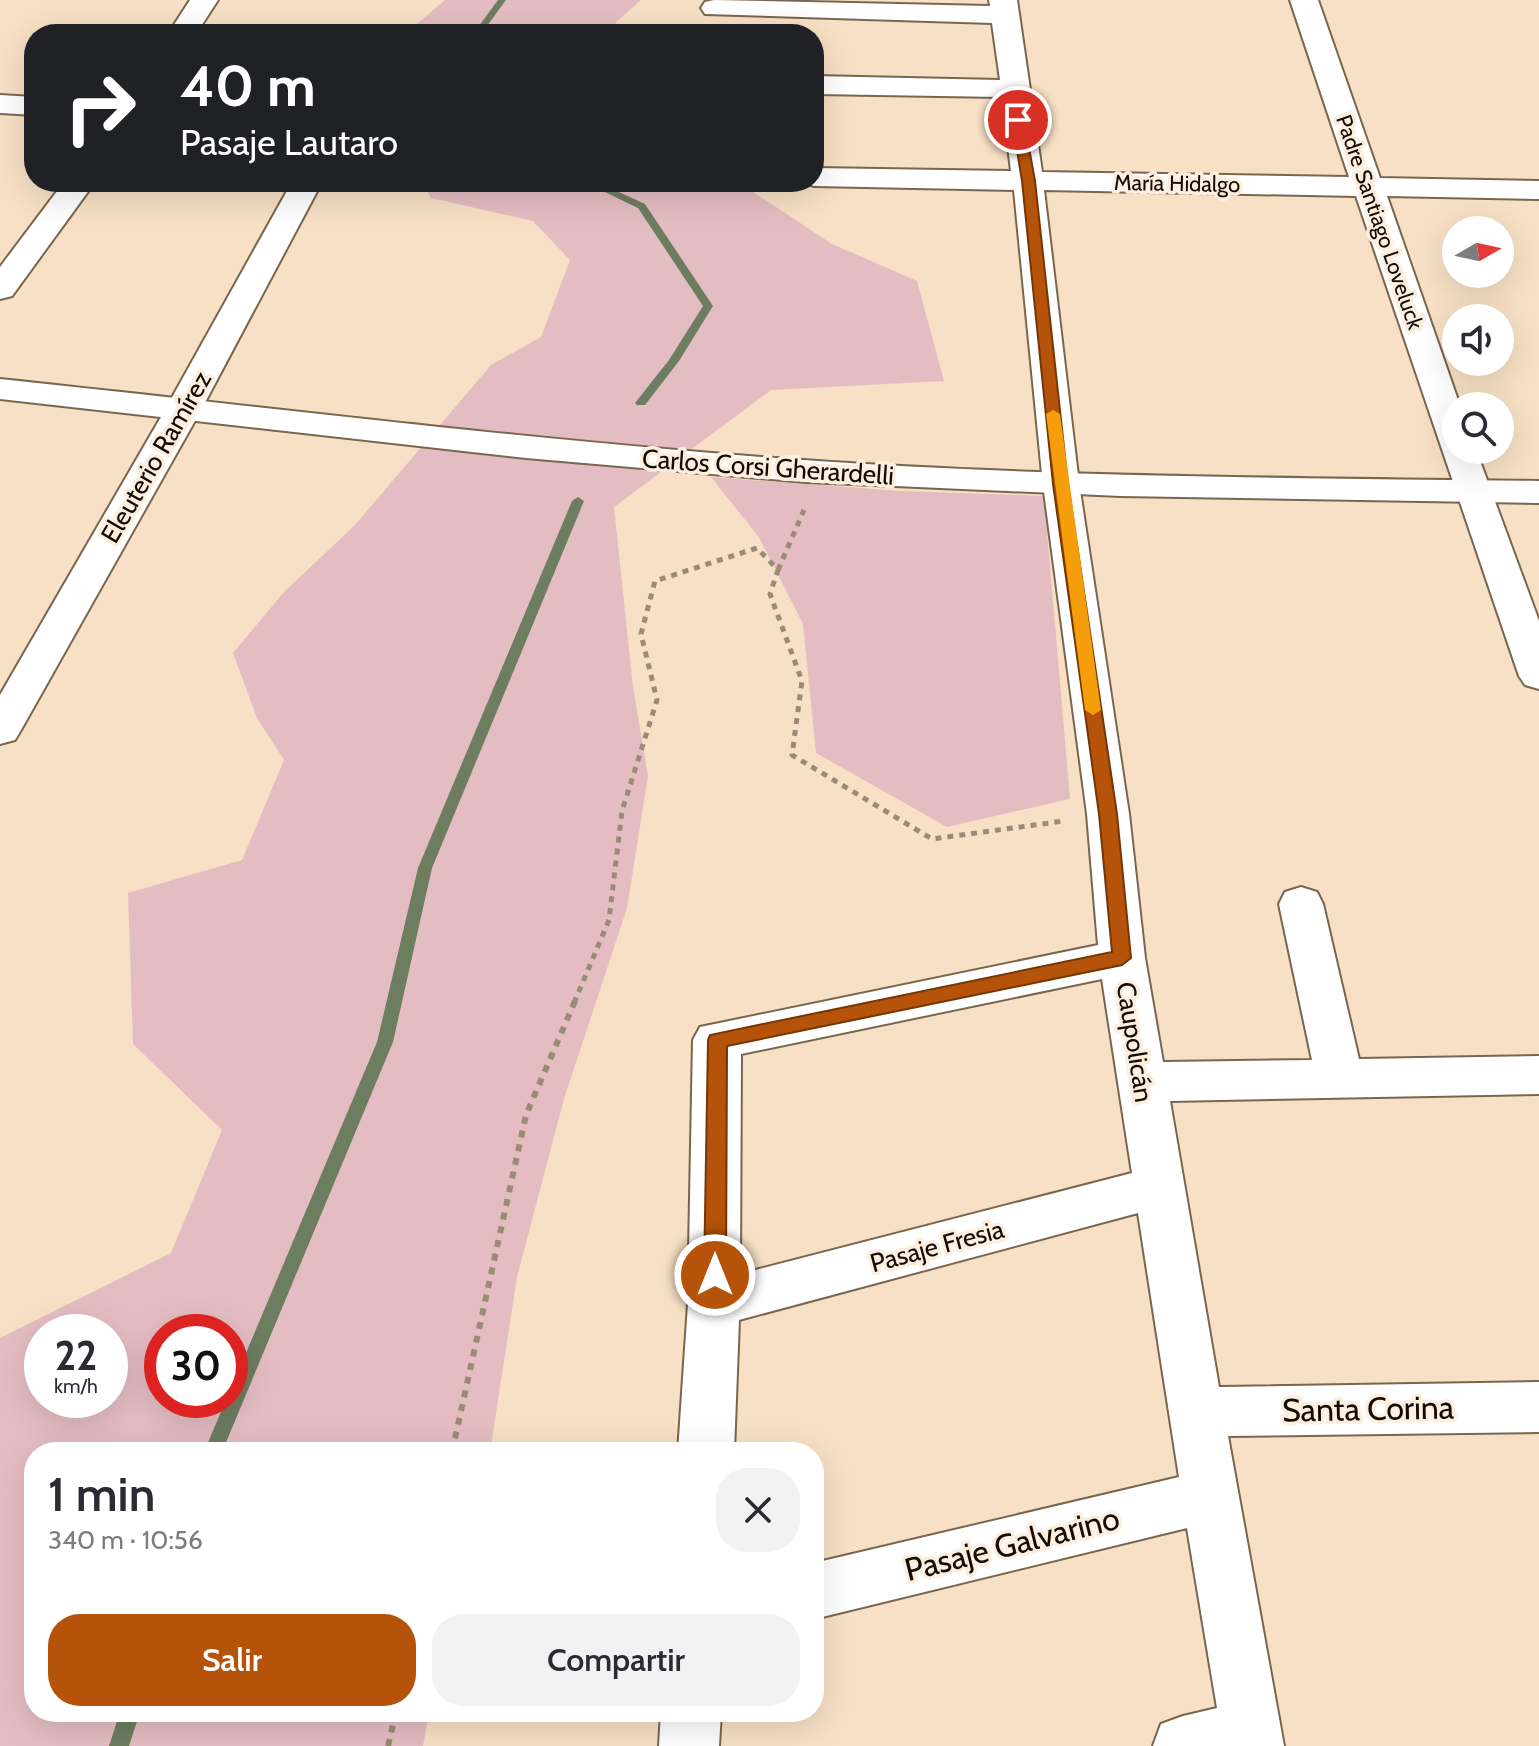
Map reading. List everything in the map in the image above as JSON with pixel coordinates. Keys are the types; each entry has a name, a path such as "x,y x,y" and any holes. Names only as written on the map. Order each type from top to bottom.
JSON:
{"street":[{"path":"188,24 204,0"},
{"name":"Padre Santiago Loveluck","path":"1304,0 1442,404"},
{"path":"715,8 1004,7"},
{"name":"Caupolicán","path":"1004,7 1028,181 1061,484 1108,814 1122,958 1253,1739"},
{"path":"824,85 1013,89"},
{"path":"0,104 24,105"},
{"name":"María Hidalgo","path":"824,177 1539,190"},
{"path":"0,289 73,192"},
{"name":"Eleuterio Ramírez","path":"0,730 183,410 302,192"},
{"name":"Carlos Corsi Gherardelli","path":"0,389 702,463 1061,484 1539,492"},
{"name":"Padre Santiago Loveluck","path":"1463,464 1539,676"},
{"path":"1301,904 1340,1079"},
{"path":"707,1442 714,1304 717,1040 1122,958"},
{"path":"1142,1082 1539,1075"},
{"name":"Pasaje Fresia","path":"714,1304 1159,1187"},
{"name":"Santa Corina","path":"1196,1412 1539,1407"},
{"name":"Pasaje Galvarino","path":"824,1589 1210,1496"},
{"path":"689,1746 690,1722"},
{"path":"1183,1746 1253,1739"}],"path":[{"path":"804,510 770,594 802,681 792,755 932,839 1108,814"},
{"path":"454,1442 526,1115 609,920 622,811 657,700 641,634 655,581 757,548 778,570"},
{"path":"388,1746 394,1722"}],"shaded area":[{"path":"445,0 641,0 616,24 417,24"},
{"path":"428,192 753,192 832,244 917,281 944,381 771,390 614,507 633,687 648,776 627,908 564,1099 517,1277 492,1442 24,1442 24,1722 427,1722 423,1746 0,1746 0,1338 24,1326 24,1418 128,1418 128,1314 48,1314 171,1253 222,1130 133,1044 128,893 242,860 284,760 257,718 233,653 284,592 355,525 491,365 541,337 570,260 533,221 431,198"},
{"path":"711,477 899,491 1044,496 1070,799 947,827 816,753 803,624 759,537"}],"waterway":[{"path":"484,24 502,0"},
{"path":"611,192 642,206 708,306 674,361 641,403"},
{"path":"217,1442 385,1042 425,868 578,501"},
{"path":"119,1746 127,1722"}],"slow traffic":[{"path":"1053,414 1093,710"}],"route":[{"path":"715,1275 717,1040 1122,958 1108,814 1061,484 1028,181 1018,120"}]}
